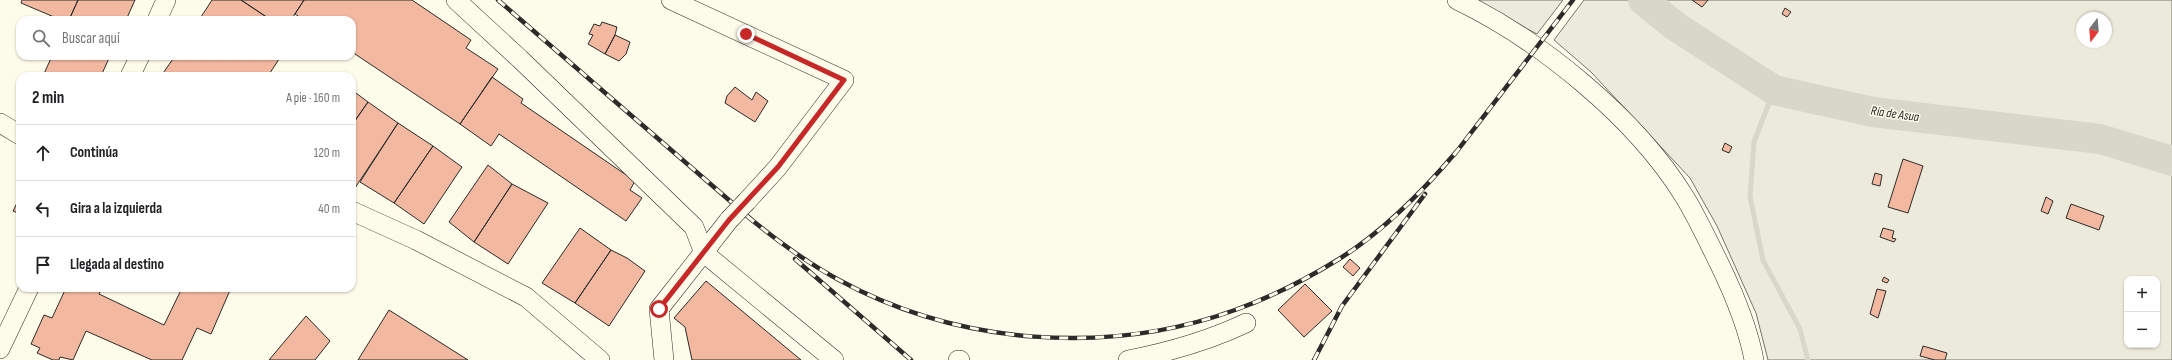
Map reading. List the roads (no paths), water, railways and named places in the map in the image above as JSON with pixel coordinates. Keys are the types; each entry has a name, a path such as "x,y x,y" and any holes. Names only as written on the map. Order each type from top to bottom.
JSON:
{"street":[{"path":"159,16 166,0"},
{"path":"456,0 520,59 694,228 704,253 834,360"},
{"path":"664,360 659,309 729,220 778,167 844,80 671,0"},
{"path":"1457,0 1514,33 1563,67 1602,100 1648,148 1684,196 1710,244 1733,292 1754,360"},
{"path":"132,72 138,60"},
{"path":"0,123 16,133"},
{"path":"356,213 416,240 526,297 598,360"},
{"path":"0,349 27,292"},
{"path":"1128,360 1154,355 1210,339 1246,323"}],"waterway":[{"name":"Ría de Asua","path":"1643,0 1675,26 1774,90 1873,112 2100,139 2172,161"},
{"path":"1774,90 1754,142 1750,196 1763,260 1800,329 1808,360"}],"railway":[{"path":"498,0 752,220"},
{"path":"1454,155 1573,0"},
{"path":"747,216 769,234 815,266 839,280 885,302 933,319 983,330 1034,337 1085,338 1136,334 1186,325 1235,310 1314,274 1356,248 1372,236 1402,210 1431,181 1457,151"},
{"path":"1314,360 1342,306 1425,194"},
{"path":"795,259 911,360"}]}
